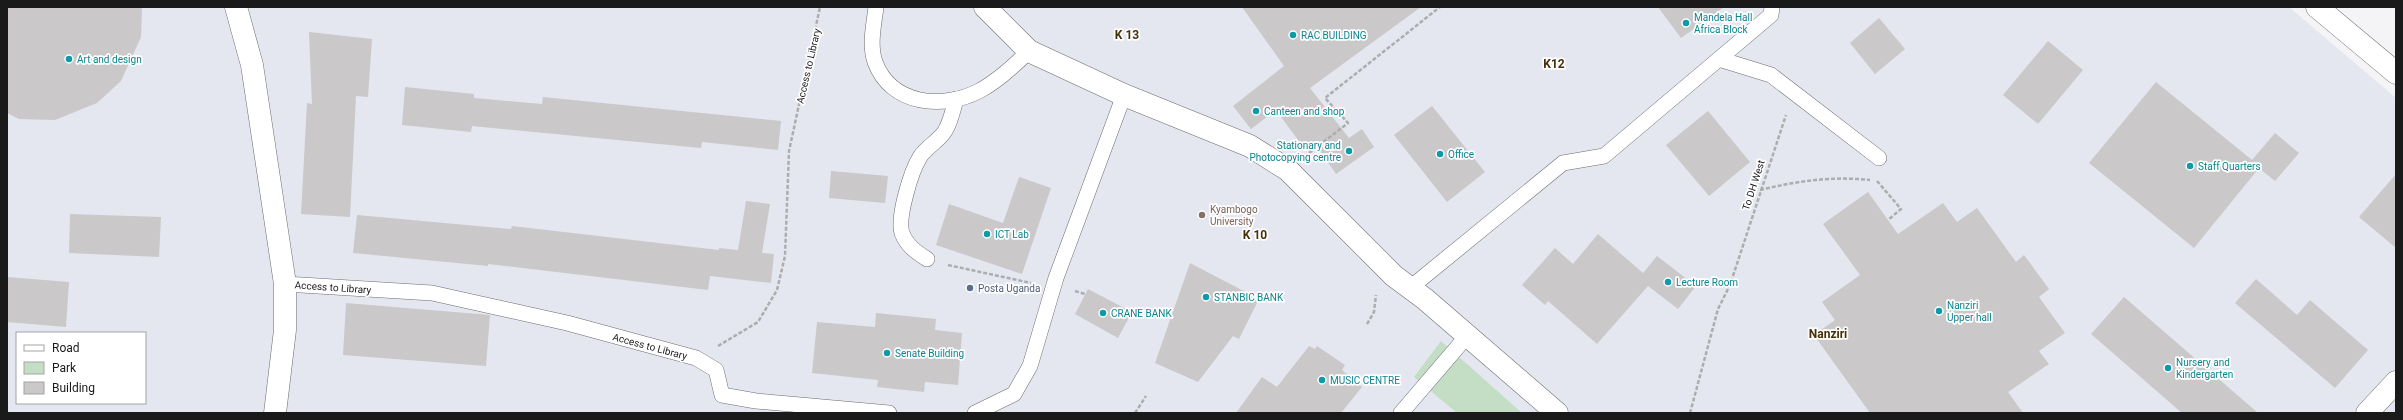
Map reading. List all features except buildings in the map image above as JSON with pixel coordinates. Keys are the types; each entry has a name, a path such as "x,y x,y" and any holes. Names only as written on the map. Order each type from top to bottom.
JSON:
{"street":[{"path":"236,7 252,65 285,284 285,330 275,413"},
{"path":"985,7 1029,51 1124,95 1250,146 1288,170 1394,276 1468,336 1557,413"},
{"path":"2317,7 2396,73"},
{"path":"2367,413 2396,382"}],"lane":[{"path":"876,7 872,36 874,60 882,76 900,93 922,102 956,99 978,91 993,82 1029,51"},
{"path":"1410,288 1563,163 1604,156 1771,15 1772,7"},
{"path":"1719,59 1771,75 1794,91 1879,158"},
{"path":"976,413 1014,394 1030,366 1054,285 1124,95"},
{"path":"927,259 912,250 902,232 905,196 909,178 920,156 944,133 950,121 956,99"},
{"name":"Access to Library","path":"285,284 432,293 567,323 696,358"},
{"path":"1401,413 1468,336"},
{"path":"696,358 716,370 722,395 756,401 889,413"}],"path":[{"name":"Access to Library","path":"696,358 758,322 777,290 785,256 785,213 790,175 789,151 820,7"},
{"path":"1288,170 1348,123 1326,98 1440,7"},
{"name":"To DH West","path":"1690,413 1718,309 1730,285 1760,190 1794,91"},
{"path":"1760,190 1796,181 1841,177 1878,181 1901,209 1888,220"},
{"path":"927,259 964,270 1018,282 1054,285"},
{"path":"1135,413 1146,396"}],"shaded area":[{"name":"Kyambogo University","path":"7,7 2289,7 2396,98 2396,413 7,413"}],"green space":[{"path":"1441,341 1522,413 1457,413 1414,377"}],"place":[{"name":"Mandela Hall Africa Block","path":"1686,23"},
{"name":"RAC BUILDING","path":"1293,35"},
{"name":"Art and design","path":"69,59"},
{"name":"Canteen and shop","path":"1256,111"},
{"name":"Stationary and Photocopying centre","path":"1349,151"},
{"name":"Office","path":"1440,154"},
{"name":"Staff Quarters","path":"2190,166"},
{"name":"Kyambogo University","path":"1202,215"},
{"name":"ICT Lab","path":"987,234"},
{"name":"Lecture Room","path":"1668,282"},
{"name":"Posta Uganda","path":"970,288"},
{"name":"STANBIC BANK","path":"1206,297"},
{"name":"Nanziri Upper hall","path":"1939,311"},
{"name":"CRANE BANK","path":"1103,313"},
{"name":"Senate Building","path":"887,353"},
{"name":"Nursery and Kindergarten","path":"2168,368"},
{"name":"MUSIC CENTRE","path":"1322,380"}],"district":[{"name":"K 13","path":"1127,35"},
{"name":"K12","path":"1554,64"},
{"name":"K 10","path":"1255,235"},
{"name":"Nanziri","path":"1828,334"}]}
